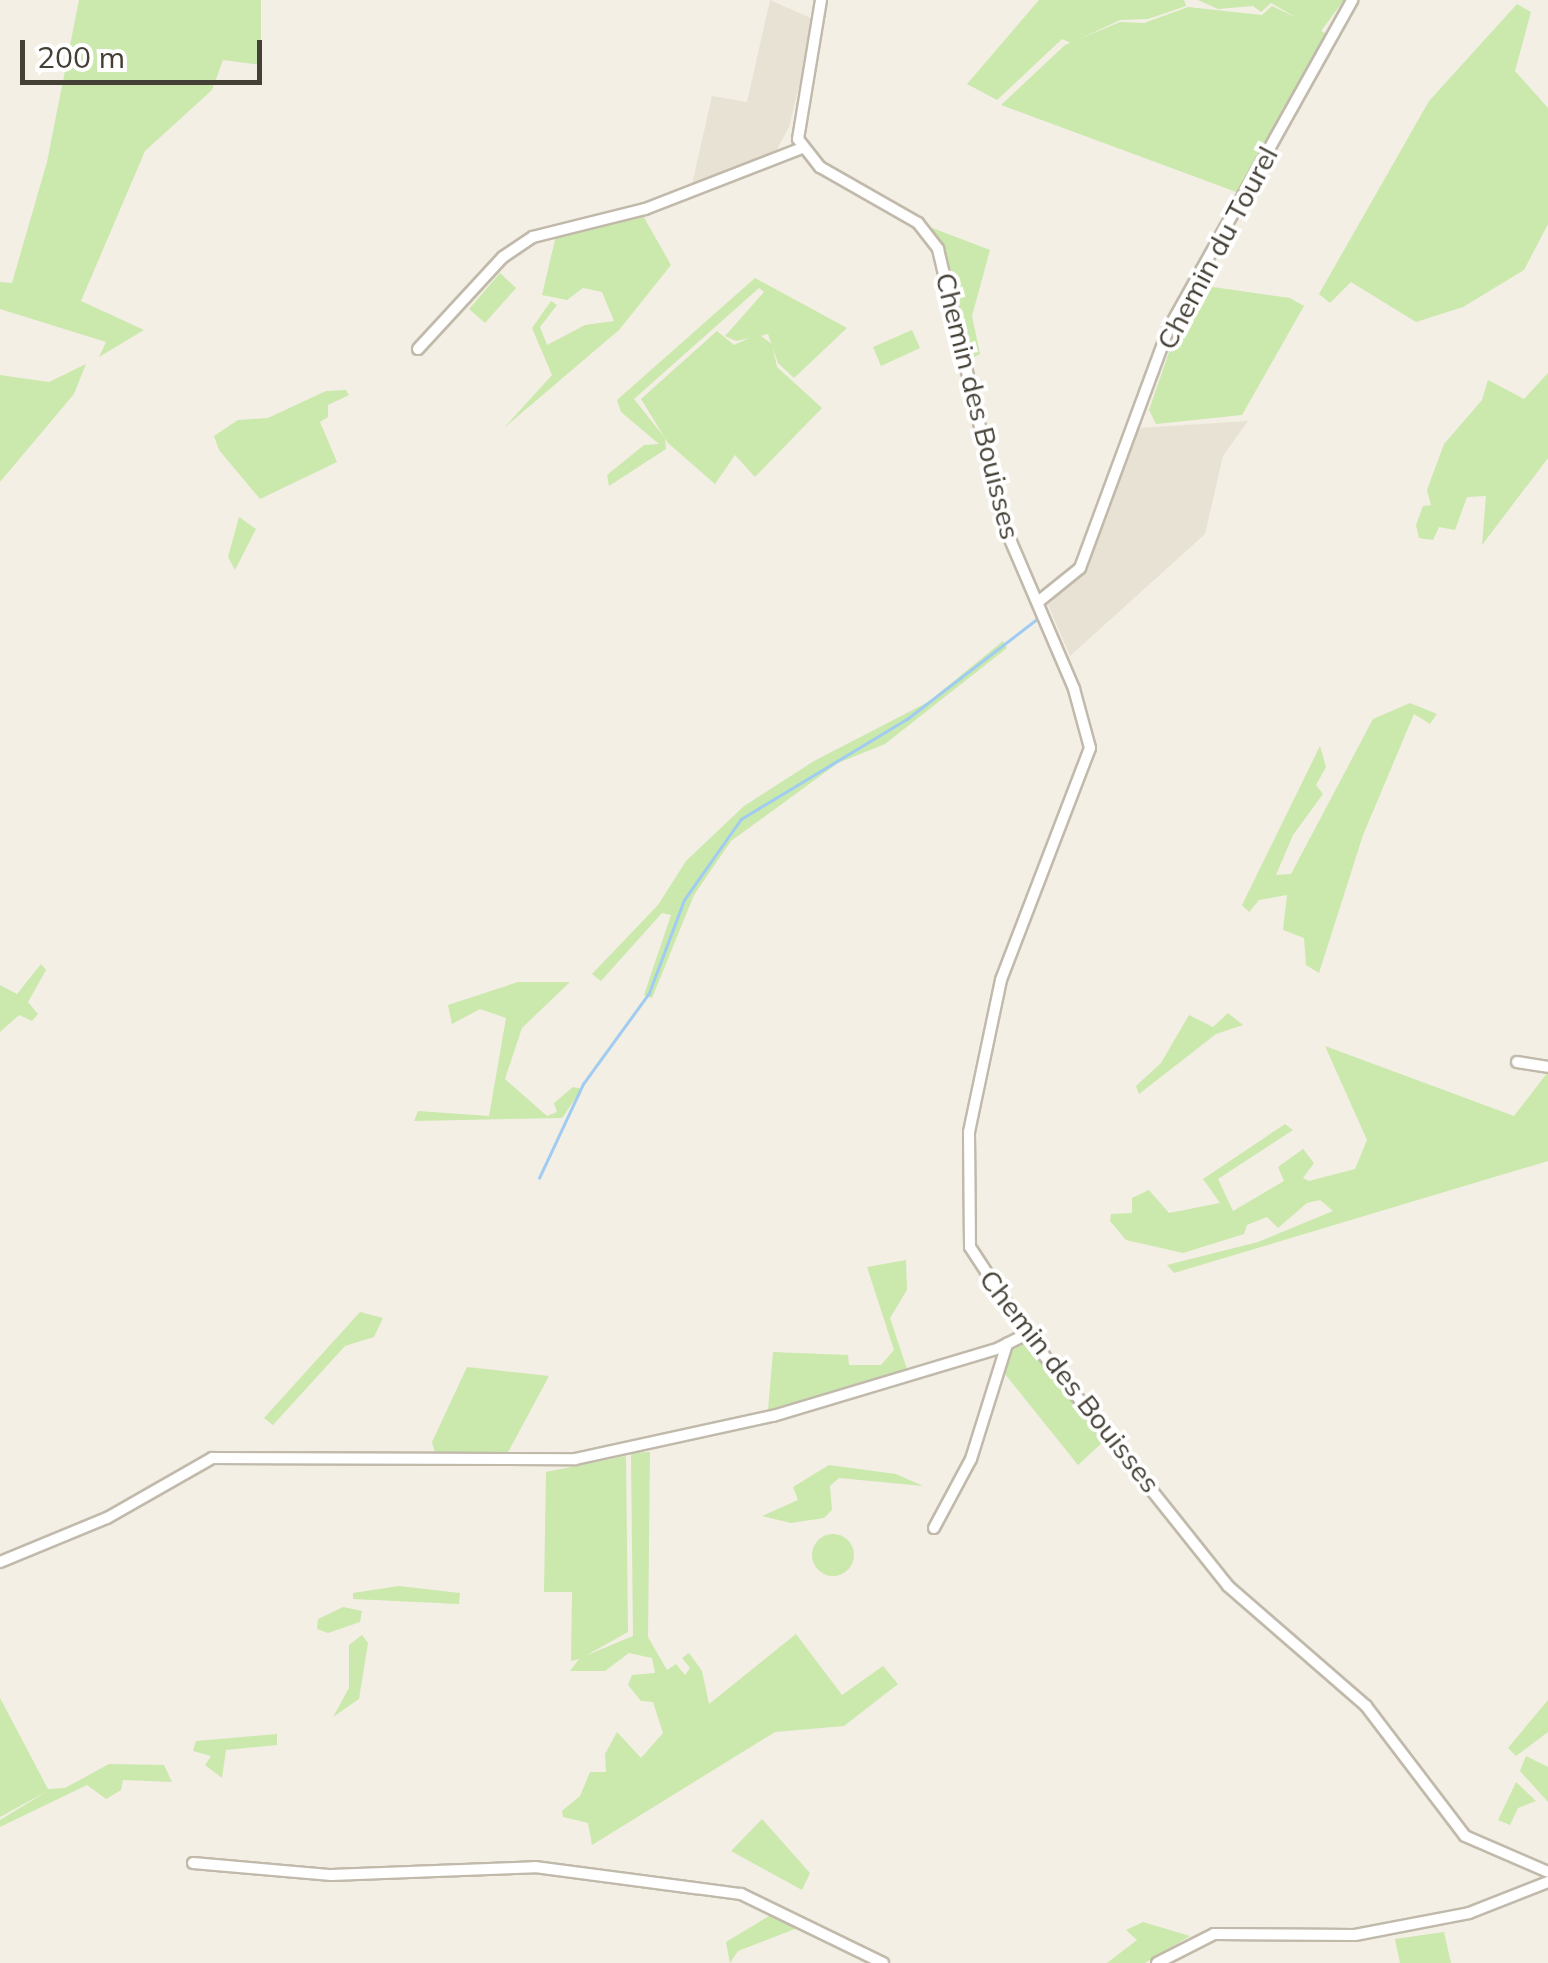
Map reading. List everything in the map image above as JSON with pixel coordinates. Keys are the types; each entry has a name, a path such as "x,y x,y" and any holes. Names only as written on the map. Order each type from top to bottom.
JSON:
{"street":[{"path":"418,349 503,257 534,237 646,209 802,148 796,125 821,0"},
{"name":"Chemin du Tourel","path":"1038,602 1080,568 1170,328 1352,0"},
{"name":"Chemin des Bouisses","path":"802,148 820,167 918,223 938,249 1003,524 1088,725 1090,748 1012,939 976,1084 967,1166 970,1247 1026,1334 1228,1586 1366,1706 1445,1816 1465,1836 1548,1872"},
{"path":"1517,1062 1548,1067"},
{"path":"0,1562 120,1512 210,1459 575,1459 772,1416 1007,1344 1026,1334"},
{"path":"934,1528 971,1459 1007,1344"},
{"path":"193,1862 331,1875 535,1867 741,1894 883,1963"},
{"path":"1158,1963 1214,1934 1382,1930 1469,1914 1548,1882"}],"shaded area":[{"path":"770,0 815,20 789,127 773,157 691,189 712,96 747,102"},
{"path":"1248,421 1223,456 1205,534 1070,656 1048,605 1080,575 1138,428"}],"green space":[{"path":"79,0 261,0 261,65 223,60 212,90 145,151 81,301 144,330 99,357 106,342 0,309 0,282 12,283 47,162"},
{"path":"1039,0 1184,0 1186,6 1148,19 1120,20 1071,43 1062,39 997,100 967,84"},
{"path":"1198,0 1344,0 1321,31 1327,34 1239,193 1001,105 1065,45 1120,22 1144,23 1188,7 1262,15 1272,6 1297,18 1271,3 1261,12 1253,6 1218,9"},
{"path":"1517,4 1531,12 1515,71 1548,108 1548,224 1524,270 1463,307 1416,322 1351,282 1330,303 1319,294 1429,101"},
{"path":"642,214 671,265 619,330 504,428 552,375 532,328 551,301 557,305 540,327 547,345 585,325 614,321 602,292 583,288 567,300 542,295 557,231"},
{"path":"922,224 990,250 972,316 980,354 971,359 944,250"},
{"path":"500,273 516,288 485,323 469,309"},
{"path":"755,278 847,328 794,378 778,363 768,334 736,341 725,336 764,292 759,288 634,399 665,438 666,449 609,486 607,475 644,445 659,444 621,412 617,400"},
{"path":"1213,287 1290,298 1304,306 1242,415 1156,424 1149,410 1177,329 1191,301"},
{"path":"912,330 920,348 881,366 873,347"},
{"path":"717,331 734,345 758,334 772,344 777,367 822,408 755,477 735,455 715,484 668,443 641,399"},
{"path":"86,364 74,394 0,482 0,375 49,382"},
{"path":"1548,373 1548,458 1482,545 1486,496 1467,497 1455,530 1439,527 1433,540 1419,538 1416,525 1423,506 1431,505 1427,490 1444,444 1482,400 1488,380 1524,399"},
{"path":"346,390 349,395 328,405 328,417 320,422 337,462 260,499 219,450 214,436 238,420 268,418 326,391"},
{"path":"239,517 256,529 235,570 228,557"},
{"path":"1003,641 1007,648 885,744 838,763 731,841 694,895 652,998 644,995 671,915 662,913 601,981 592,974 658,905 686,861 744,806 814,761 928,702"},
{"path":"1410,703 1437,714 1430,724 1414,714 1363,835 1319,973 1306,965 1304,938 1283,930 1287,895 1259,900 1249,912 1242,905 1320,746 1326,767 1316,785 1323,794 1293,835 1276,875 1291,874 1373,719"},
{"path":"41,964 46,970 28,1002 38,1014 32,1021 19,1015 0,1032 0,985 17,994"},
{"path":"518,982 570,982 522,1028 505,1079 547,1116 557,1112 554,1103 573,1087 582,1089 562,1118 414,1121 418,1111 489,1116 506,1018 480,1009 452,1024 448,1005"},
{"path":"1228,1013 1243,1025 1216,1034 1139,1094 1136,1086 1161,1063 1189,1015 1213,1027"},
{"path":"1325,1046 1514,1116 1548,1072 1548,1161 1174,1273 1167,1265 1258,1242 1333,1211 1320,1200 1307,1203 1278,1228 1267,1217 1247,1225 1244,1234 1183,1253 1126,1240 1110,1221 1111,1214 1132,1213 1132,1198 1149,1190 1169,1213 1220,1203 1203,1179 1285,1124 1293,1130 1218,1179 1233,1211 1284,1181 1278,1167 1303,1149 1314,1163 1303,1178 1309,1181 1355,1169 1367,1140"},
{"path":"906,1260 907,1290 890,1318 907,1369 768,1410 773,1352 848,1355 849,1365 881,1365 894,1350 867,1267"},
{"path":"360,1312 383,1318 374,1337 345,1346 273,1425 264,1418"},
{"path":"1026,1342 1105,1440 1078,1465 1005,1374 1009,1352"},
{"path":"467,1367 549,1376 506,1456 435,1453 432,1442"},
{"path":"650,1452 648,1637 667,1670 676,1664 685,1675 690,1668 682,1658 689,1653 702,1671 709,1704 796,1634 842,1695 883,1666 898,1684 844,1726 775,1732 592,1845 588,1823 563,1817 562,1811 580,1796 590,1772 606,1772 605,1754 617,1732 641,1758 663,1733 653,1702 641,1701 628,1685 632,1675 655,1673 652,1658 629,1653 605,1671 570,1671 579,1659 571,1661 572,1592 544,1592 546,1472 626,1456 628,1632 585,1656 633,1636 631,1453"},
{"path":"829,1465 896,1474 923,1486 839,1478 830,1486 832,1510 824,1518 791,1523 762,1516 798,1500 793,1487"},
{"path":"833,1534 848,1540 854,1555 848,1570 833,1576 818,1570 812,1555 818,1540"},
{"path":"399,1586 460,1593 459,1604 353,1599 353,1593"},
{"path":"343,1607 362,1611 360,1622 328,1633 317,1629 318,1619"},
{"path":"362,1635 368,1643 359,1699 333,1717 349,1688 349,1645"},
{"path":"0,1698 48,1789 65,1788 109,1764 164,1765 172,1782 123,1780 121,1790 106,1799 87,1785 0,1827 0,1820 49,1790 0,1817"},
{"path":"1548,1700 1548,1732 1516,1756 1508,1748"},
{"path":"277,1734 277,1745 226,1750 222,1778 205,1765 211,1756 193,1751 196,1741"},
{"path":"1526,1756 1548,1767 1548,1802 1520,1771"},
{"path":"1516,1782 1536,1801 1518,1808 1510,1825 1498,1820"},
{"path":"762,1819 810,1873 802,1890 731,1851"},
{"path":"774,1913 800,1927 738,1951 730,1963 726,1942"},
{"path":"1143,1922 1190,1936 1145,1963 1107,1963 1137,1940 1126,1930"},
{"path":"1444,1932 1451,1963 1400,1963 1395,1939"}],"waterway":[{"path":"539,1178 583,1084 649,993 684,900 741,819 907,719 1038,618"}]}
